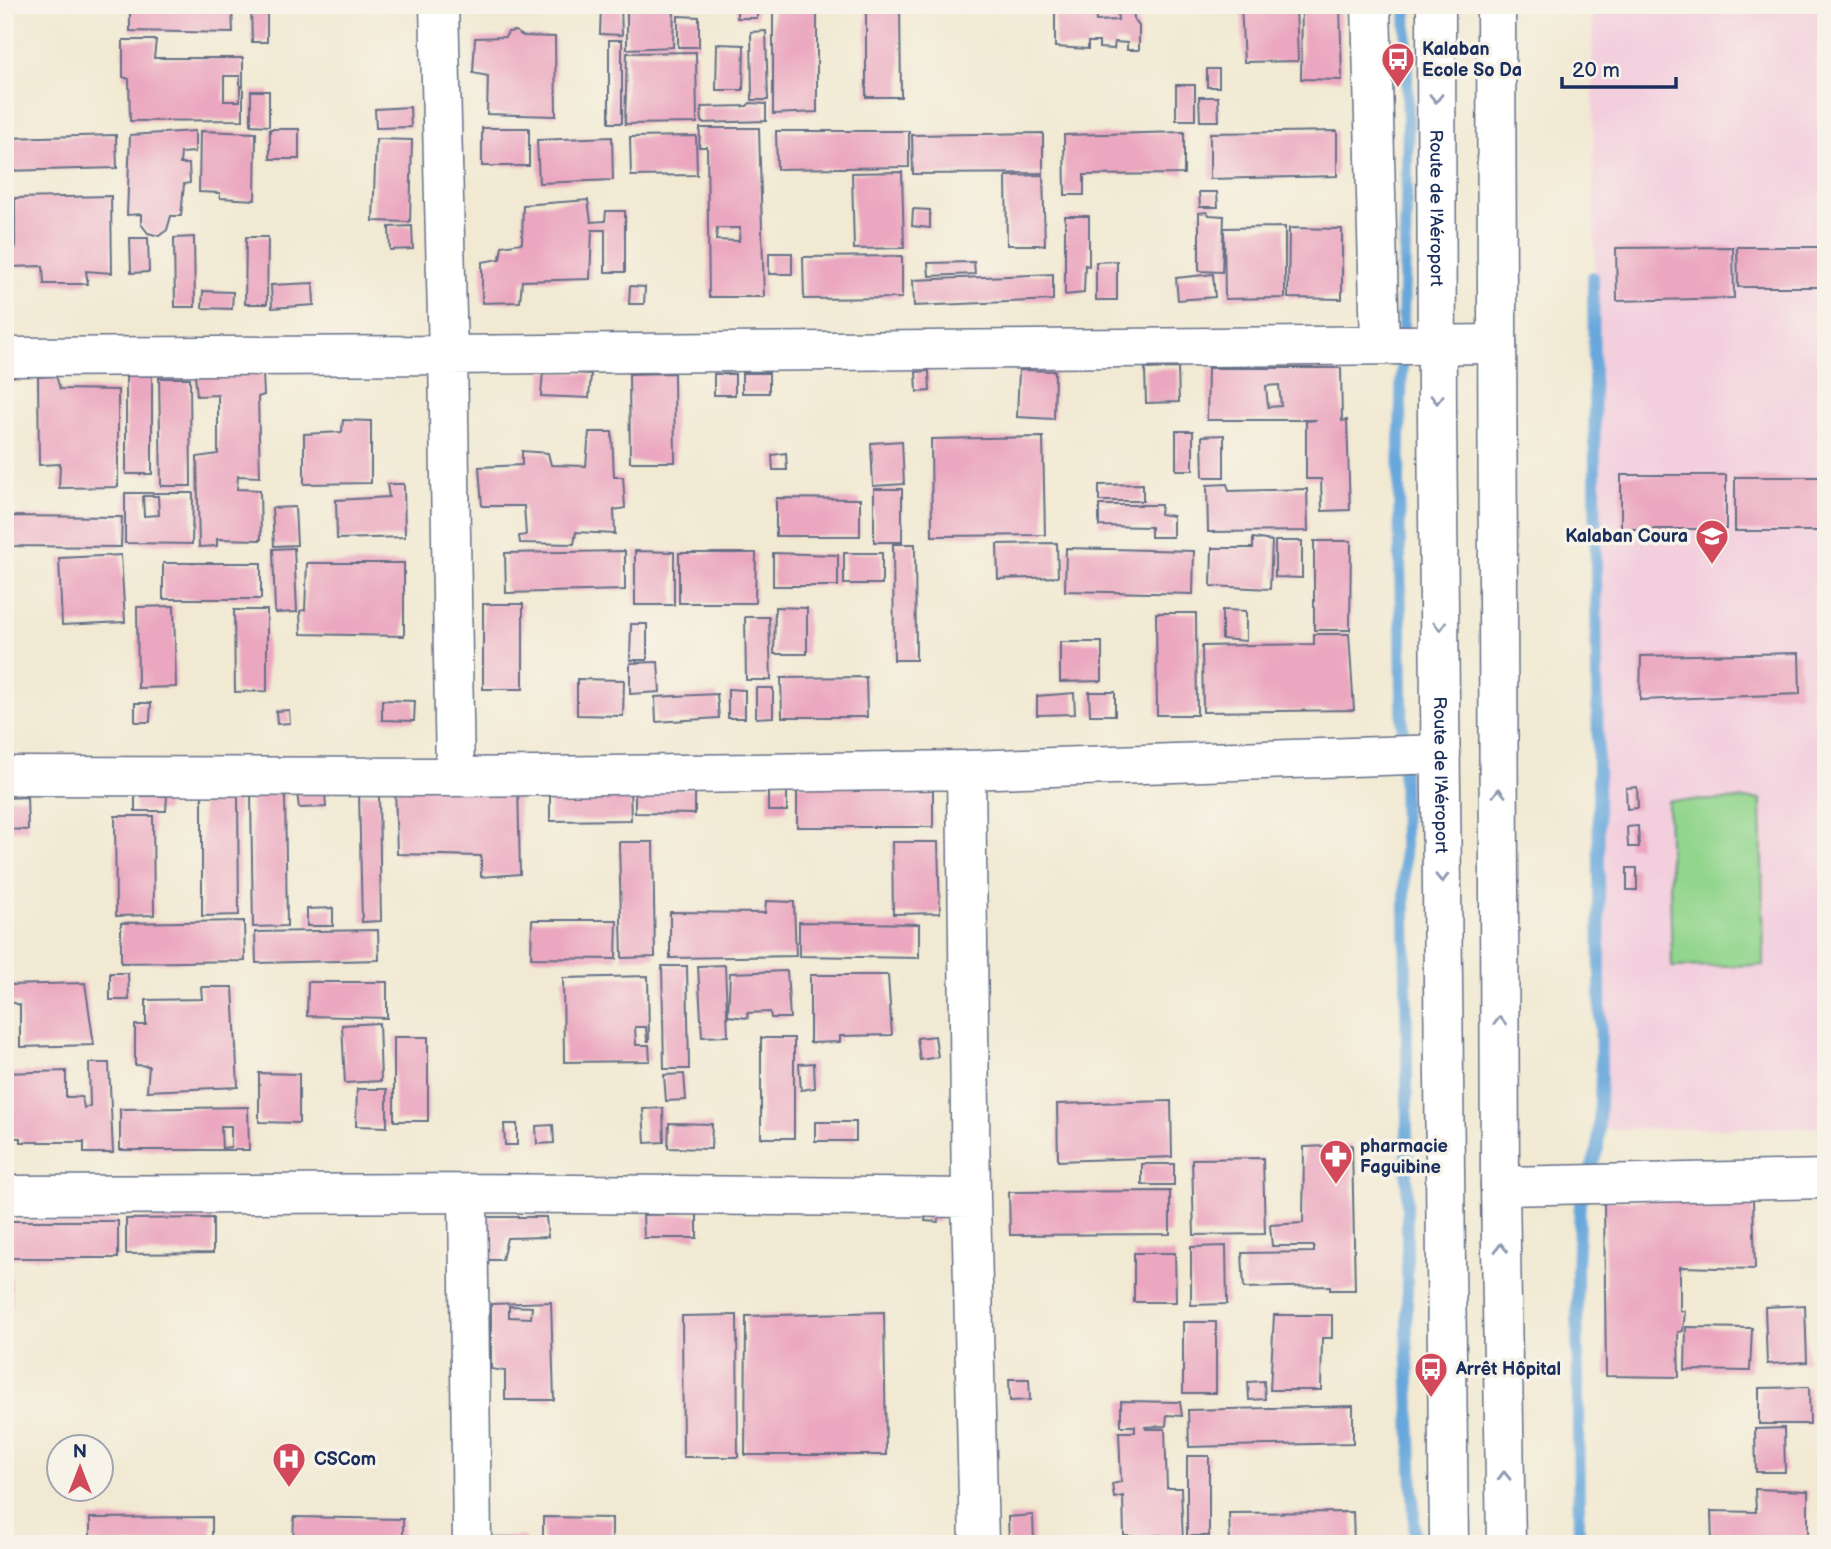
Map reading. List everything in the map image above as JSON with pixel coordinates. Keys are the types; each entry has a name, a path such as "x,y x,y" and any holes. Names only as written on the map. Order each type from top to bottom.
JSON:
{"main road":[{"path":"439,5 455,777"},
{"path":"1371,5 1380,345"},
{"name":"Route de l'Aéroport","path":"1436,5 1449,1544"},
{"path":"1496,5 1500,1186 1506,1544"},
{"path":"5,357 1497,344"},
{"path":"5,776 455,777 966,770 1441,754"},
{"path":"966,770 971,1198 979,1544"},
{"path":"1500,1186 1826,1179"},
{"path":"5,1195 468,1193 971,1198"},
{"path":"468,1193 472,1544"}],"shaded area":[{"name":"Kalaban Coura","path":"1592,5 1826,5 1826,1127 1604,1129"}],"green space":[{"path":"1761,799 1764,965 1672,967 1668,801"}],"building":[{"path":"130,5 232,5 233,33 130,31"},
{"path":"601,5 621,5 622,35 600,34"},
{"path":"627,5 674,5 673,47 627,49"},
{"path":"737,5 757,5 757,18 737,18"},
{"path":"773,5 817,5 817,112 773,114"},
{"path":"866,5 900,5 901,97 866,97"},
{"path":"1055,5 1095,5 1096,21 1118,20 1117,5 1133,5 1134,19 1139,26 1139,50 1127,50 1127,43 1115,42 1114,49 1099,48 1099,42 1088,42 1088,49 1055,47"},
{"path":"1241,5 1296,5 1298,61 1244,62"},
{"path":"1302,5 1340,5 1342,80 1301,79"},
{"path":"251,7 267,7 267,42 252,42"},
{"path":"678,16 699,17 699,47 678,47"},
{"path":"515,31 523,36 555,37 556,116 487,114 488,76 473,73 475,38 505,37 508,32"},
{"path":"766,31 768,100 752,100 751,32"},
{"path":"123,40 156,40 154,58 243,58 243,120 130,121 129,79 123,77","holes":["224,76 240,76 240,101 224,101"]},
{"path":"609,40 622,40 622,123 609,123"},
{"path":"717,44 744,45 743,90 716,90"},
{"path":"696,52 697,123 625,124 627,53"},
{"path":"1207,69 1219,69 1219,87 1207,87"},
{"path":"1176,85 1195,85 1195,120 1176,120"},
{"path":"251,91 269,91 269,126 251,125"},
{"path":"1199,97 1218,97 1219,121 1200,121"},
{"path":"750,103 766,104 766,121 702,123 701,107 747,106"},
{"path":"410,107 411,127 376,128 375,109"},
{"path":"482,128 529,128 529,166 482,166"},
{"path":"700,128 759,128 764,297 709,297 707,147 699,147","holes":["717,228 740,228 739,241 716,240"]},
{"path":"270,129 299,129 299,159 270,159"},
{"path":"195,131 195,152 181,153 180,164 189,164 190,183 184,184 181,216 171,216 167,230 159,236 148,233 141,224 141,214 127,215 130,135"},
{"path":"200,131 256,133 255,200 220,198 220,193 199,192"},
{"path":"776,131 909,131 909,167 777,169"},
{"path":"1337,131 1337,176 1210,179 1210,133"},
{"path":"1184,132 1184,174 1084,175 1084,195 1065,195 1064,135"},
{"path":"1043,133 1043,173 913,174 912,135"},
{"path":"116,135 117,168 5,171 5,138"},
{"path":"696,136 697,175 631,176 630,137"},
{"path":"612,137 613,180 539,183 537,140"},
{"path":"376,139 412,140 410,222 373,221"},
{"path":"902,172 904,248 854,249 852,173"},
{"path":"1043,175 1045,245 1007,245 1006,176"},
{"path":"1199,192 1217,192 1218,207 1200,207"},
{"path":"111,196 112,273 86,271 88,284 44,284 43,266 9,267 8,308 5,308 5,250 15,249 15,198"},
{"path":"588,200 591,222 605,221 606,211 625,211 625,272 605,272 605,230 592,230 590,279 522,281 520,302 482,303 482,262 500,259 502,246 522,243 523,205"},
{"path":"913,209 930,210 930,228 912,226"},
{"path":"1207,212 1209,215 1224,216 1222,272 1199,271 1199,213"},
{"path":"1065,216 1089,216 1089,266 1085,265 1084,293 1065,295"},
{"path":"412,226 413,249 390,250 389,227"},
{"path":"1285,227 1285,298 1225,299 1224,228"},
{"path":"1289,228 1342,229 1342,299 1288,298"},
{"path":"194,237 195,307 175,307 174,238"},
{"path":"246,237 268,237 267,304 245,304"},
{"path":"130,238 148,238 149,272 131,273"},
{"path":"1733,247 1734,298 1617,301 1616,248"},
{"path":"1737,247 1826,247 1826,287 1738,287"},
{"path":"769,253 792,253 792,274 769,274"},
{"path":"902,256 902,298 804,299 803,257"},
{"path":"1117,261 1117,300 1096,300 1096,262"},
{"path":"974,262 975,274 929,276 928,263"},
{"path":"1053,274 1053,300 914,306 913,280"},
{"path":"1213,274 1215,297 1178,300 1176,278"},
{"path":"313,283 314,305 272,308 271,285"},
{"path":"630,286 645,287 644,304 629,304"},
{"path":"203,291 233,292 232,309 202,308"},
{"path":"1178,368 1179,402 1146,403 1145,369"},
{"path":"1208,368 1341,368 1342,421 1347,420 1350,510 1322,511 1321,479 1306,479 1306,421 1317,420 1207,420","holes":["1279,385 1281,406 1268,407 1266,386"]},
{"path":"1019,370 1055,371 1054,419 1017,417"},
{"path":"543,371 591,374 589,398 541,396"},
{"path":"929,371 930,391 917,392 916,372"},
{"path":"674,373 675,462 630,462 629,374"},
{"path":"742,373 769,373 769,393 742,393"},
{"path":"263,374 264,395 258,397 260,477 238,476 237,489 260,490 261,540 217,539 217,546 199,547 197,457 218,454 218,395 197,396 195,375"},
{"path":"714,374 735,374 735,395 714,395"},
{"path":"56,376 60,389 118,390 118,487 59,488 60,464 39,465 38,377"},
{"path":"126,376 152,376 152,474 126,474"},
{"path":"159,378 190,378 191,486 161,486"},
{"path":"343,420 371,421 371,483 304,484 304,434 342,432"},
{"path":"1176,431 1193,431 1193,470 1176,470"},
{"path":"589,432 612,432 614,477 623,477 625,508 614,510 615,534 576,532 574,544 520,543 519,536 526,535 524,506 482,506 479,467 522,465 522,451 548,453 551,465 586,466"},
{"path":"1224,435 1224,477 1203,477 1202,436"},
{"path":"1043,437 1045,535 932,536 931,439"},
{"path":"902,441 904,484 873,486 871,443"},
{"path":"786,453 787,470 773,470 772,455"},
{"path":"5,462 10,462 8,509 5,509"},
{"path":"1621,475 1726,475 1726,529 1621,529"},
{"path":"1735,477 1826,477 1826,531 1735,531"},
{"path":"387,484 404,484 405,537 337,539 336,500 389,497"},
{"path":"1143,484 1143,501 1099,501 1099,485"},
{"path":"1227,484 1229,491 1307,489 1308,531 1208,532 1207,485"},
{"path":"874,489 902,489 902,542 874,542"},
{"path":"125,493 193,493 192,544 125,543","holes":["143,496 158,496 159,515 144,516"]},
{"path":"776,498 860,499 860,536 776,536"},
{"path":"1099,505 1161,505 1160,514 1173,516 1173,537 1151,537 1151,527 1099,526"},
{"path":"295,507 297,545 274,546 272,508"},
{"path":"5,516 122,517 121,547 5,546"},
{"path":"1253,538 1272,541 1270,589 1211,586 1212,548 1253,548"},
{"path":"1275,541 1302,541 1302,578 1275,577"},
{"path":"1314,541 1351,541 1350,630 1314,630"},
{"path":"1057,543 1058,577 998,579 997,544"},
{"path":"893,544 915,544 916,660 894,660"},
{"path":"294,548 297,612 275,613 273,549"},
{"path":"1066,548 1194,551 1193,594 1065,591"},
{"path":"625,551 625,590 506,593 505,553"},
{"path":"635,551 674,552 674,605 635,605"},
{"path":"679,553 756,553 755,603 679,603"},
{"path":"773,553 838,555 838,586 773,586"},
{"path":"844,553 882,553 882,584 844,584"},
{"path":"121,555 125,622 62,625 59,558"},
{"path":"163,563 261,563 261,599 163,599"},
{"path":"307,563 404,563 404,636 301,634 300,611 305,610"},
{"path":"483,604 523,604 523,689 483,689"},
{"path":"174,606 176,687 138,688 137,607"},
{"path":"775,607 807,608 807,654 774,654"},
{"path":"234,610 267,610 267,691 235,692"},
{"path":"1222,610 1246,611 1246,641 1222,639"},
{"path":"1156,613 1196,613 1197,715 1157,715"},
{"path":"745,617 769,617 771,680 746,680"},
{"path":"631,624 647,624 647,660 630,660"},
{"path":"1314,634 1349,634 1354,710 1203,712 1202,646 1314,644"},
{"path":"1060,642 1102,642 1102,681 1060,682"},
{"path":"1799,653 1800,694 1640,700 1641,656"},
{"path":"658,662 660,692 630,694 630,663"},
{"path":"866,677 867,717 782,717 781,678"},
{"path":"577,679 624,680 623,716 577,715"},
{"path":"756,688 773,688 773,717 756,718"},
{"path":"728,689 745,690 745,718 728,718"},
{"path":"1089,692 1115,692 1115,715 1090,715"},
{"path":"1074,693 1075,714 1037,715 1037,696"},
{"path":"717,694 719,718 656,722 655,697"},
{"path":"382,700 415,701 414,721 382,720"},
{"path":"135,703 151,703 150,722 135,722"},
{"path":"289,710 290,723 277,724 276,711"},
{"path":"518,784 520,874 481,877 481,856 397,854 395,787"},
{"path":"787,785 787,811 768,811 768,786"},
{"path":"797,785 933,785 933,827 797,827"},
{"path":"1637,787 1638,808 1627,809 1626,788"},
{"path":"630,788 631,820 550,821 550,789"},
{"path":"635,789 695,789 695,814 635,813"},
{"path":"325,792 326,807 299,808 297,793"},
{"path":"379,793 381,921 362,922 359,794"},
{"path":"202,794 238,794 239,915 202,916"},
{"path":"251,794 285,794 287,926 253,927"},
{"path":"135,796 167,796 166,811 135,811"},
{"path":"27,797 28,830 5,829 5,798"},
{"path":"115,816 153,816 154,915 116,916"},
{"path":"1638,826 1639,847 1628,847 1627,827"},
{"path":"619,842 653,842 655,957 622,958"},
{"path":"892,842 938,842 940,913 893,914"},
{"path":"1627,868 1637,868 1637,890 1627,890"},
{"path":"766,901 794,902 796,956 670,958 670,912 765,913"},
{"path":"333,908 333,926 307,926 307,909"},
{"path":"532,920 617,920 616,959 531,958"},
{"path":"244,921 245,961 121,963 121,923"},
{"path":"799,922 919,924 919,958 799,956"},
{"path":"378,930 379,960 256,963 255,932"},
{"path":"725,965 728,1036 702,1037 698,966"},
{"path":"662,966 687,966 689,1069 664,1069"},
{"path":"787,971 790,1018 771,1018 770,1012 747,1013 748,1018 728,1016 730,973"},
{"path":"110,973 128,973 129,1000 110,1000"},
{"path":"810,975 888,975 892,1035 840,1036 840,1042 810,1043"},
{"path":"648,976 649,1041 646,1027 635,1027 636,1045 649,1045 650,1061 564,1062 563,978"},
{"path":"308,982 387,982 387,1018 307,1016"},
{"path":"85,983 94,1045 20,1047 20,1005 6,1000 7,985"},
{"path":"201,987 233,987 238,1087 147,1091 149,1066 135,1065 135,1025 146,1025 146,1000 202,999"},
{"path":"379,1023 381,1081 345,1083 342,1025"},
{"path":"935,1036 938,1057 920,1060 917,1038"},
{"path":"394,1037 428,1037 428,1121 394,1121"},
{"path":"761,1038 794,1038 794,1138 761,1138"},
{"path":"89,1063 109,1063 113,1153 84,1153 84,1142 21,1142 21,1138 5,1138 5,1073 66,1071 66,1097 82,1097 84,1108 90,1106"},
{"path":"814,1063 815,1088 801,1090 799,1064"},
{"path":"259,1073 299,1074 299,1123 259,1122"},
{"path":"684,1074 686,1100 666,1101 664,1075"},
{"path":"357,1089 387,1089 387,1127 356,1126"},
{"path":"1171,1101 1172,1157 1058,1161 1057,1104"},
{"path":"248,1107 249,1150 223,1150 222,1148 231,1147 231,1126 221,1126 222,1150 120,1150 120,1109"},
{"path":"663,1108 664,1142 645,1143 643,1109"},
{"path":"815,1122 856,1122 856,1141 815,1141"},
{"path":"669,1123 712,1124 711,1149 668,1148"},
{"path":"504,1124 517,1124 517,1145 505,1145"},
{"path":"553,1125 554,1143 537,1144 536,1126"},
{"path":"1352,1145 1355,1290 1330,1290 1330,1286 1244,1288 1242,1253 1314,1252 1314,1246 1272,1246 1270,1225 1303,1223 1304,1147"},
{"path":"1263,1158 1265,1234 1194,1235 1192,1159"},
{"path":"1142,1164 1174,1164 1174,1185 1142,1185"},
{"path":"1170,1191 1170,1234 1010,1235 1009,1192"},
{"path":"1753,1199 1755,1269 1680,1267 1680,1310 1685,1312 1683,1331 1678,1332 1679,1377 1606,1376 1604,1201"},
{"path":"927,1210 940,1212 938,1222 925,1221"},
{"path":"697,1214 697,1238 644,1238 643,1215"},
{"path":"484,1217 546,1217 548,1237 507,1238 502,1260 482,1260"},
{"path":"213,1218 213,1253 126,1254 126,1219"},
{"path":"5,1221 118,1221 118,1258 5,1258"},
{"path":"1226,1246 1227,1304 1191,1305 1191,1247"},
{"path":"1134,1253 1175,1253 1176,1302 1134,1302"},
{"path":"5,1260 10,1260 12,1307 5,1307"},
{"path":"551,1302 554,1400 505,1400 505,1371 491,1369 491,1304","holes":["509,1306 532,1307 531,1318 509,1317"]},
{"path":"1805,1305 1807,1362 1767,1364 1765,1307"},
{"path":"884,1312 886,1455 745,1455 746,1316"},
{"path":"737,1315 738,1457 683,1457 682,1316"},
{"path":"1274,1315 1332,1315 1332,1338 1322,1338 1321,1390 1270,1390"},
{"path":"1183,1322 1216,1322 1216,1393 1183,1393"},
{"path":"1686,1327 1752,1328 1750,1371 1685,1370"},
{"path":"1009,1379 1029,1379 1030,1400 1010,1401"},
{"path":"1264,1381 1265,1399 1249,1400 1248,1382"},
{"path":"1809,1387 1810,1424 1759,1424 1759,1388"},
{"path":"1121,1401 1180,1402 1182,1416 1167,1415 1166,1426 1145,1427 1165,1429 1167,1488 1181,1488 1183,1544 1165,1544 1165,1536 1156,1535 1148,1541 1124,1536 1123,1496 1114,1498 1112,1484 1121,1482 1119,1432 1135,1432 1135,1426 1121,1426"},
{"path":"1353,1406 1353,1443 1189,1447 1188,1410"},
{"path":"1784,1428 1785,1472 1756,1472 1755,1429"},
{"path":"1187,1456 1209,1456 1209,1536 1187,1536"},
{"path":"1755,1489 1808,1491 1808,1544 1712,1544 1711,1511 1756,1512"},
{"path":"1353,1512 1354,1544 1230,1544 1229,1513"},
{"path":"1033,1515 1034,1544 1009,1544 1008,1517"},
{"path":"212,1517 212,1544 90,1544 90,1518"},
{"path":"294,1517 403,1519 403,1544 293,1544"},
{"path":"543,1517 612,1518 612,1544 543,1544"},
{"path":"487,1537 525,1537 525,1544 487,1544"}],"waterway":[{"path":"1406,5 1408,126 1399,479 1407,1054 1407,1332 1415,1544"},
{"path":"1579,1544 1577,1269 1580,1202 1598,1148 1601,1076 1593,277"}],"place":[{"name":"Kalaban Ecole So Da","path":"1398,89"},
{"name":"Kalaban Coura","path":"1712,566"},
{"name":"pharmacie Faguibine","path":"1336,1186"},
{"name":"Arrêt Hôpital","path":"1431,1399"},
{"name":"CSCom","path":"289,1489"}]}
